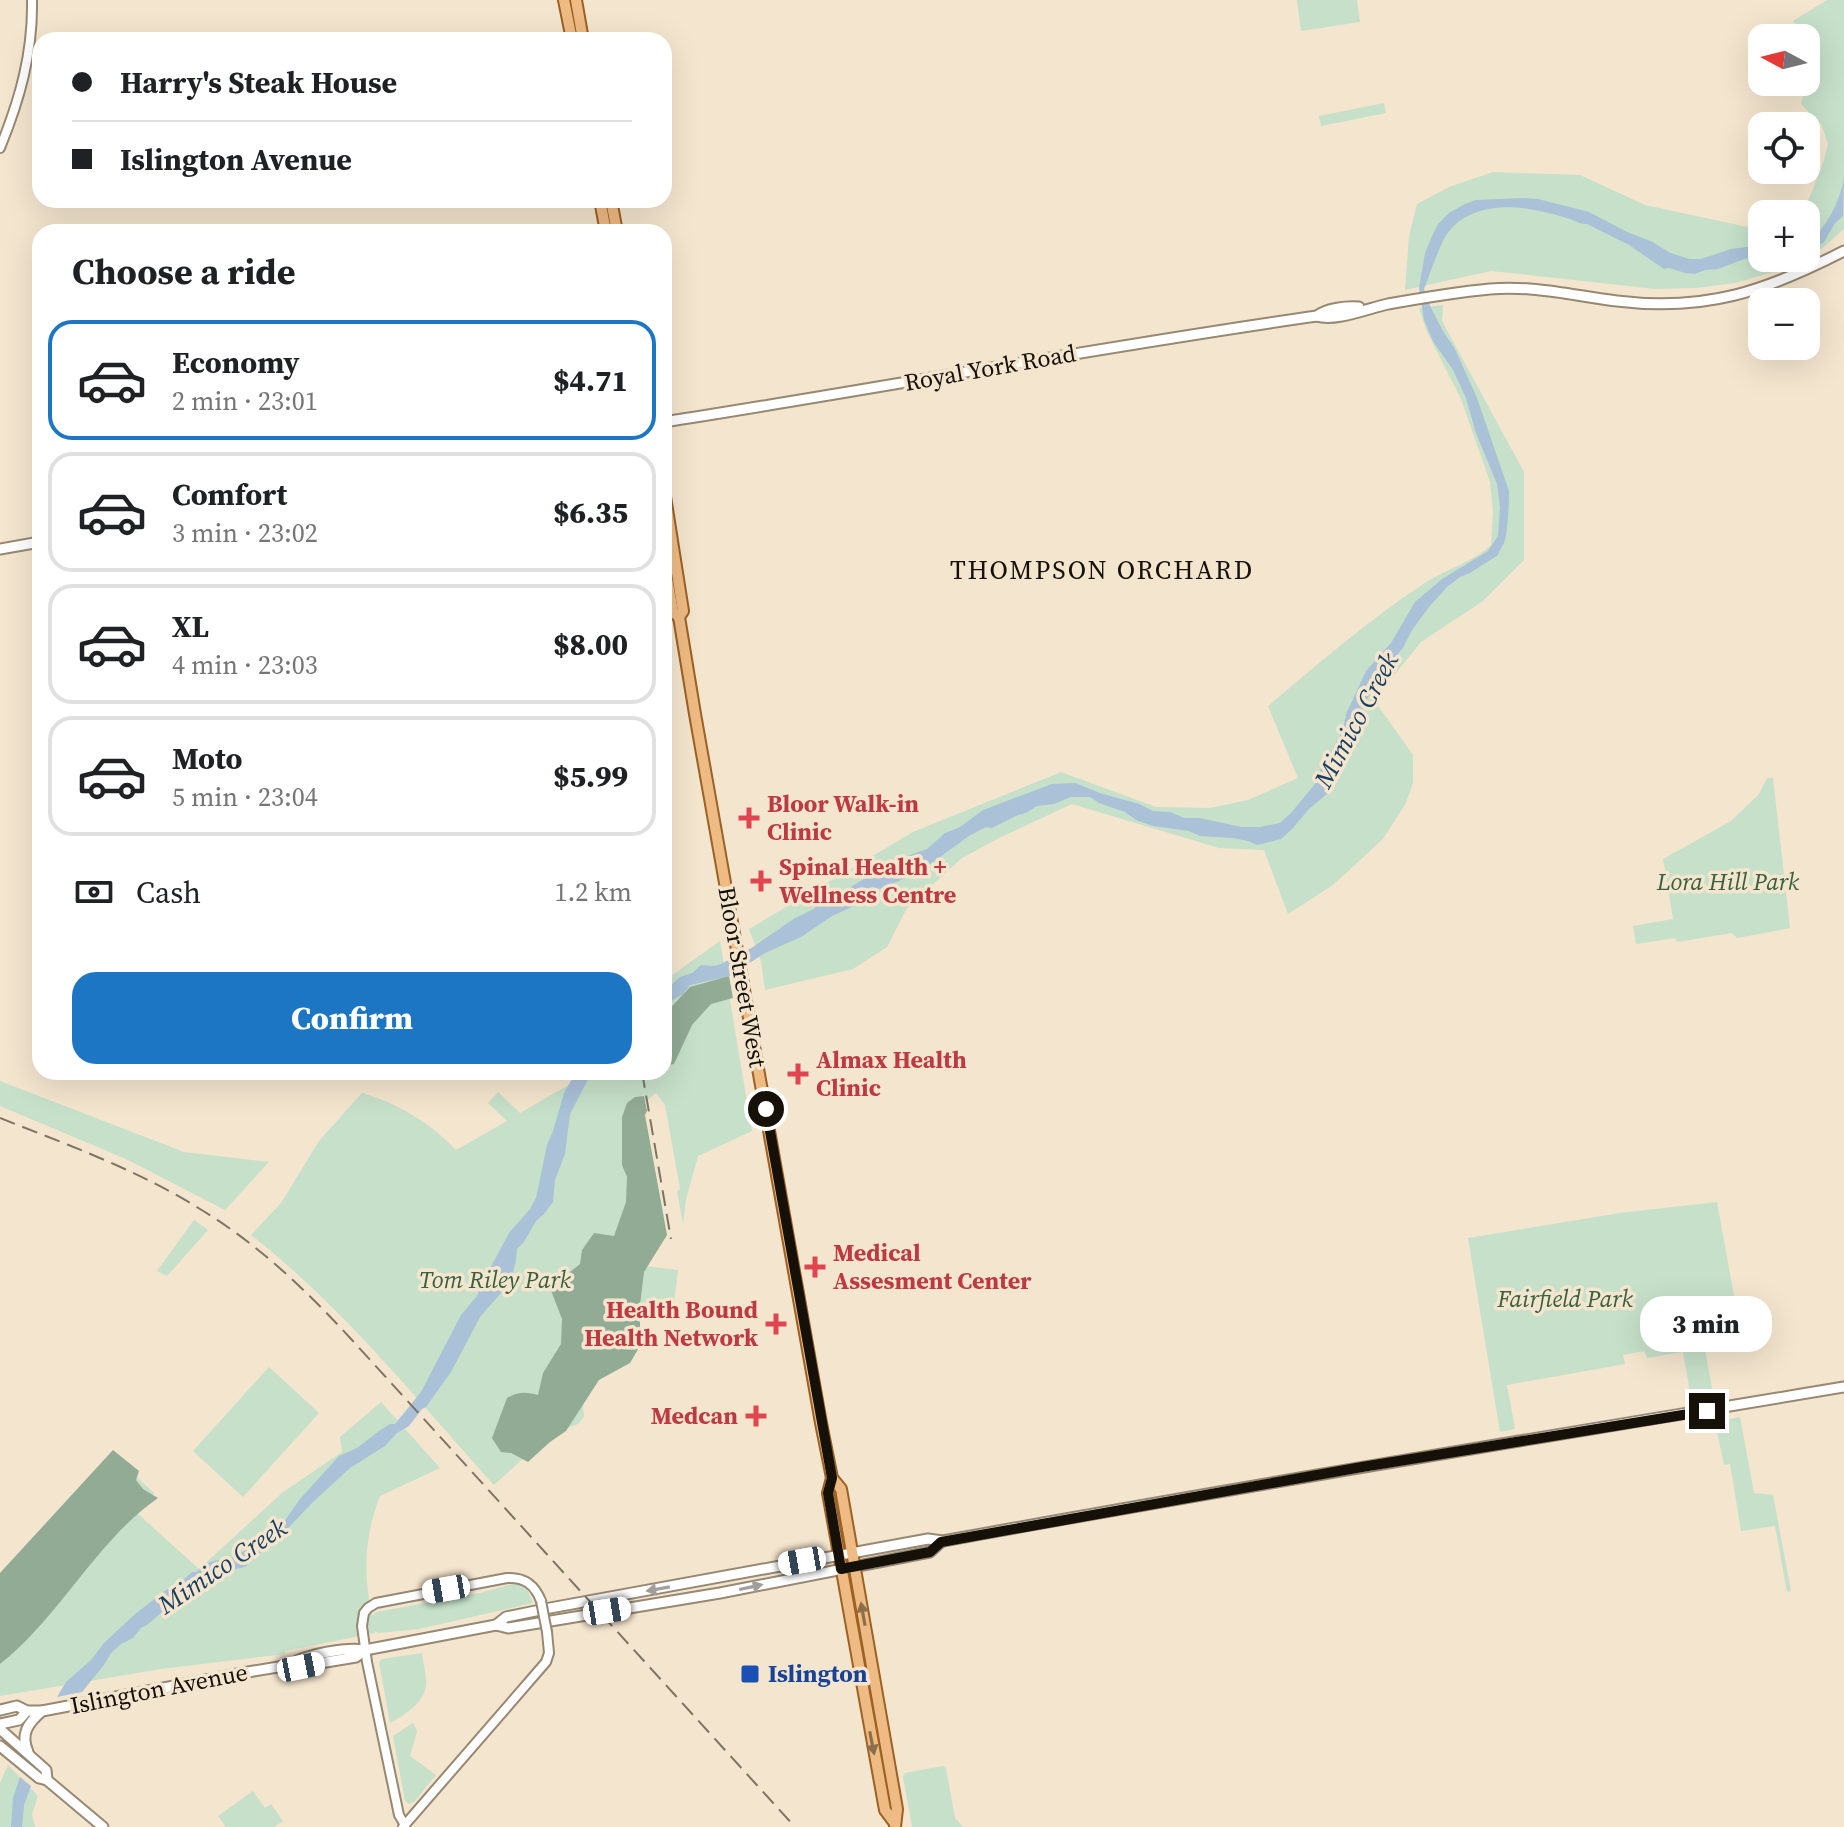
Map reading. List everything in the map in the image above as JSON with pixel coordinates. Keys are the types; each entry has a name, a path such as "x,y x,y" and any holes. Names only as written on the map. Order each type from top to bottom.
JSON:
{"main road":[{"path":"564,0 570,32"},
{"path":"576,0 582,32"},
{"name":"Royal York Road","path":"672,421 1104,348 1509,288 1638,303 1689,303 1765,287 1844,251"},
{"name":"Bloor Street West","path":"672,541 683,611 679,617"},
{"path":"0,549 32,543"},
{"name":"Bloor Street West","path":"672,606 679,617 832,1478 828,1493 841,1569 885,1810 894,1825"},
{"name":"Islington Avenue","path":"496,1625 506,1617 852,1552 928,1539 941,1542 1362,1467 1844,1387"},
{"name":"Bloor Street West","path":"832,1478 841,1489 855,1566 897,1809 894,1825"},
{"name":"Islington Avenue","path":"0,1710 17,1706 27,1711 42,1711 290,1665 301,1667 356,1657 365,1650 496,1625 508,1628 720,1593 930,1552 941,1542"},
{"path":"779,1565 781,1580"},
{"name":"Islington Avenue","path":"0,1726 19,1720 27,1711"},
{"path":"28,1752 24,1744 25,1732 30,1722 42,1711"},
{"path":"0,1726 46,1770 47,1780"},
{"path":"0,1746 103,1827"}],"street":[{"path":"0,148 21,93 30,39 32,0"},
{"path":"513,1577 528,1582 541,1601 549,1653 546,1662 404,1826 399,1815 365,1650 363,1616 376,1603 513,1577"}],"green space":[{"path":"1297,0 1357,0 1360,22 1301,31"},
{"path":"1827,0 1844,0 1844,229 1820,250 1820,200 1808,200 1815,184 1820,184 1820,171 1828,144 1820,124 1820,112 1809,112 1801,104 1803,96 1820,96 1820,24 1795,24 1793,21"},
{"path":"1384,103 1386,113 1321,126 1319,116"},
{"path":"1493,172 1580,175 1645,205 1748,227 1748,272 1773,272 1735,283 1655,289 1491,271 1405,290 1409,236 1417,204 1449,187"},
{"path":"1443,305 1442,321 1524,472 1524,560 1483,601 1421,642 1374,700 1413,755 1413,783 1406,803 1383,839 1333,885 1288,914 1264,850 1219,848 1072,804 962,858 907,908 887,947 853,969 765,990 761,961 749,929 913,832 1061,772 1156,807 1210,808 1248,800 1298,778 1268,706 1343,643 1402,599 1491,545 1493,512 1490,482 1461,399 1427,332 1419,308"},
{"name":"Lora Hill Park","path":"1767,778 1773,778 1790,928 1737,938 1732,933 1677,942 1675,938 1636,944 1633,926 1673,919 1663,859 1731,821 1759,794"},
{"name":"Tom Riley Park","path":"720,941 752,1131 698,1156 686,1199 683,1224 665,1105 656,1093 642,1104 647,1110 644,1115 664,1217 657,1227 645,1266 678,1270 673,1310 640,1306 581,1385 584,1417 578,1424 549,1435 494,1485 348,1323 251,1235 281,1203 319,1141 362,1093 413,1115 456,1150 507,1121 488,1103 498,1092 520,1113 577,1080 672,1080 672,975"},
{"path":"729,976 733,998 711,1004 692,1025 672,1064 672,1006 690,987"},
{"path":"0,1081 184,1152 269,1162 225,1210 126,1159 0,1106"},
{"path":"644,1096 667,1235 644,1272 640,1346 630,1363 599,1380 566,1431 528,1462 511,1453 501,1452 492,1438 507,1398 522,1393 538,1395 543,1373 561,1344 562,1319 550,1288 580,1264 582,1250 594,1233 614,1236 626,1202 622,1117 627,1103 635,1097"},
{"name":"Fairfield Park","path":"1717,1202 1742,1340 1705,1349 1713,1394 1691,1397 1683,1352 1647,1358 1644,1351 1623,1355 1625,1364 1507,1385 1515,1429 1500,1432 1468,1238 1620,1213"},
{"path":"194,1220 208,1230 167,1276 157,1271"},
{"path":"269,1367 319,1413 243,1497 193,1451"},
{"path":"381,1402 440,1468 380,1496 367,1555 372,1616 376,1612 518,1584 527,1590 533,1603 419,1629 375,1631 285,1651 285,1654 161,1669 0,1696 0,1587 120,1462 154,1493 137,1513 199,1569 282,1493 342,1452 340,1437"},
{"path":"1740,1417 1754,1493 1773,1495 1791,1591 1787,1592 1775,1526 1741,1531 1730,1464 1724,1465 1715,1422"},
{"path":"113,1450 139,1471 136,1480 143,1489 158,1498 115,1536 42,1624 0,1664 0,1573"},
{"path":"422,1653 426,1678 424,1692 412,1708 390,1723 379,1662"},
{"path":"413,1723 417,1731 410,1756 436,1775 409,1804 405,1801 393,1736"},
{"path":"8,1765 38,1796 32,1814 35,1827 0,1827 0,1783"},
{"path":"946,1768 955,1818 963,1827 912,1827 903,1777 905,1773"},
{"path":"253,1791 265,1808 271,1804 283,1821 274,1827 226,1827 218,1816"}],"water":[{"path":"1844,176 1843,216 1820,244 1820,231 1840,194"},
{"name":"Mimico Creek","path":"1538,199 1589,212 1670,253 1690,259 1748,247 1748,259 1695,274 1664,269 1629,245 1587,224 1521,208 1481,211 1469,215 1449,231 1424,289 1477,398 1509,491 1504,543 1498,555 1447,587 1412,630 1383,679 1367,699 1359,720 1360,732 1344,755 1327,794 1281,839 1257,845 1233,838 1200,836 1189,831 1153,826 1090,797 1071,797 1054,804 1037,806 969,836 918,873 872,892 801,937 765,953 729,976 690,985 672,1000 672,984 701,965 721,964 753,947 817,905 927,849 945,833 960,827 983,810 1052,784 1075,783 1153,811 1241,827 1280,823 1291,813 1315,784 1325,758 1343,730 1346,714 1366,671 1391,643 1415,602 1442,579 1488,551 1498,536 1500,507 1497,484 1476,433 1466,398 1424,320 1419,288 1425,253 1438,224 1465,204 1476,200"},
{"name":"Mimico Creek","path":"571,1080 588,1080 570,1114 565,1154 555,1180 553,1202 517,1249 508,1285 480,1317 451,1372 426,1407 385,1446 350,1468 268,1549 264,1549 245,1567 222,1572 182,1595 111,1653 82,1692 57,1697 66,1682 134,1615 192,1572 210,1562 228,1560 279,1529 300,1499 339,1456 357,1448 390,1424 395,1424 421,1392 461,1315 477,1296 509,1233 536,1198 547,1145"},
{"path":"20,1777 31,1786 24,1805 22,1827 11,1827 13,1798"}],"railway":[{"path":"643,1080 671,1239"},
{"path":"0,1118 152,1182 242,1237 280,1269 352,1340 795,1827"}],"place":[{"name":"Bloor Walk-in Clinic","path":"749,818"},
{"name":"Spinal Health + Wellness Centre","path":"761,881"},
{"name":"Almax Health Clinic","path":"798,1074"},
{"name":"Medical Assesment Center","path":"815,1267"},
{"name":"Health Bound Health Network","path":"776,1324"},
{"name":"Medcan","path":"756,1416"},
{"name":"Islington","path":"750,1674"}],"district":[{"name":"THOMPSON ORCHARD","path":"1102,570"}],"route":[{"path":"766,1109 832,1478 828,1493 841,1569 930,1552 941,1542 1075,1517 1707,1411"}]}
